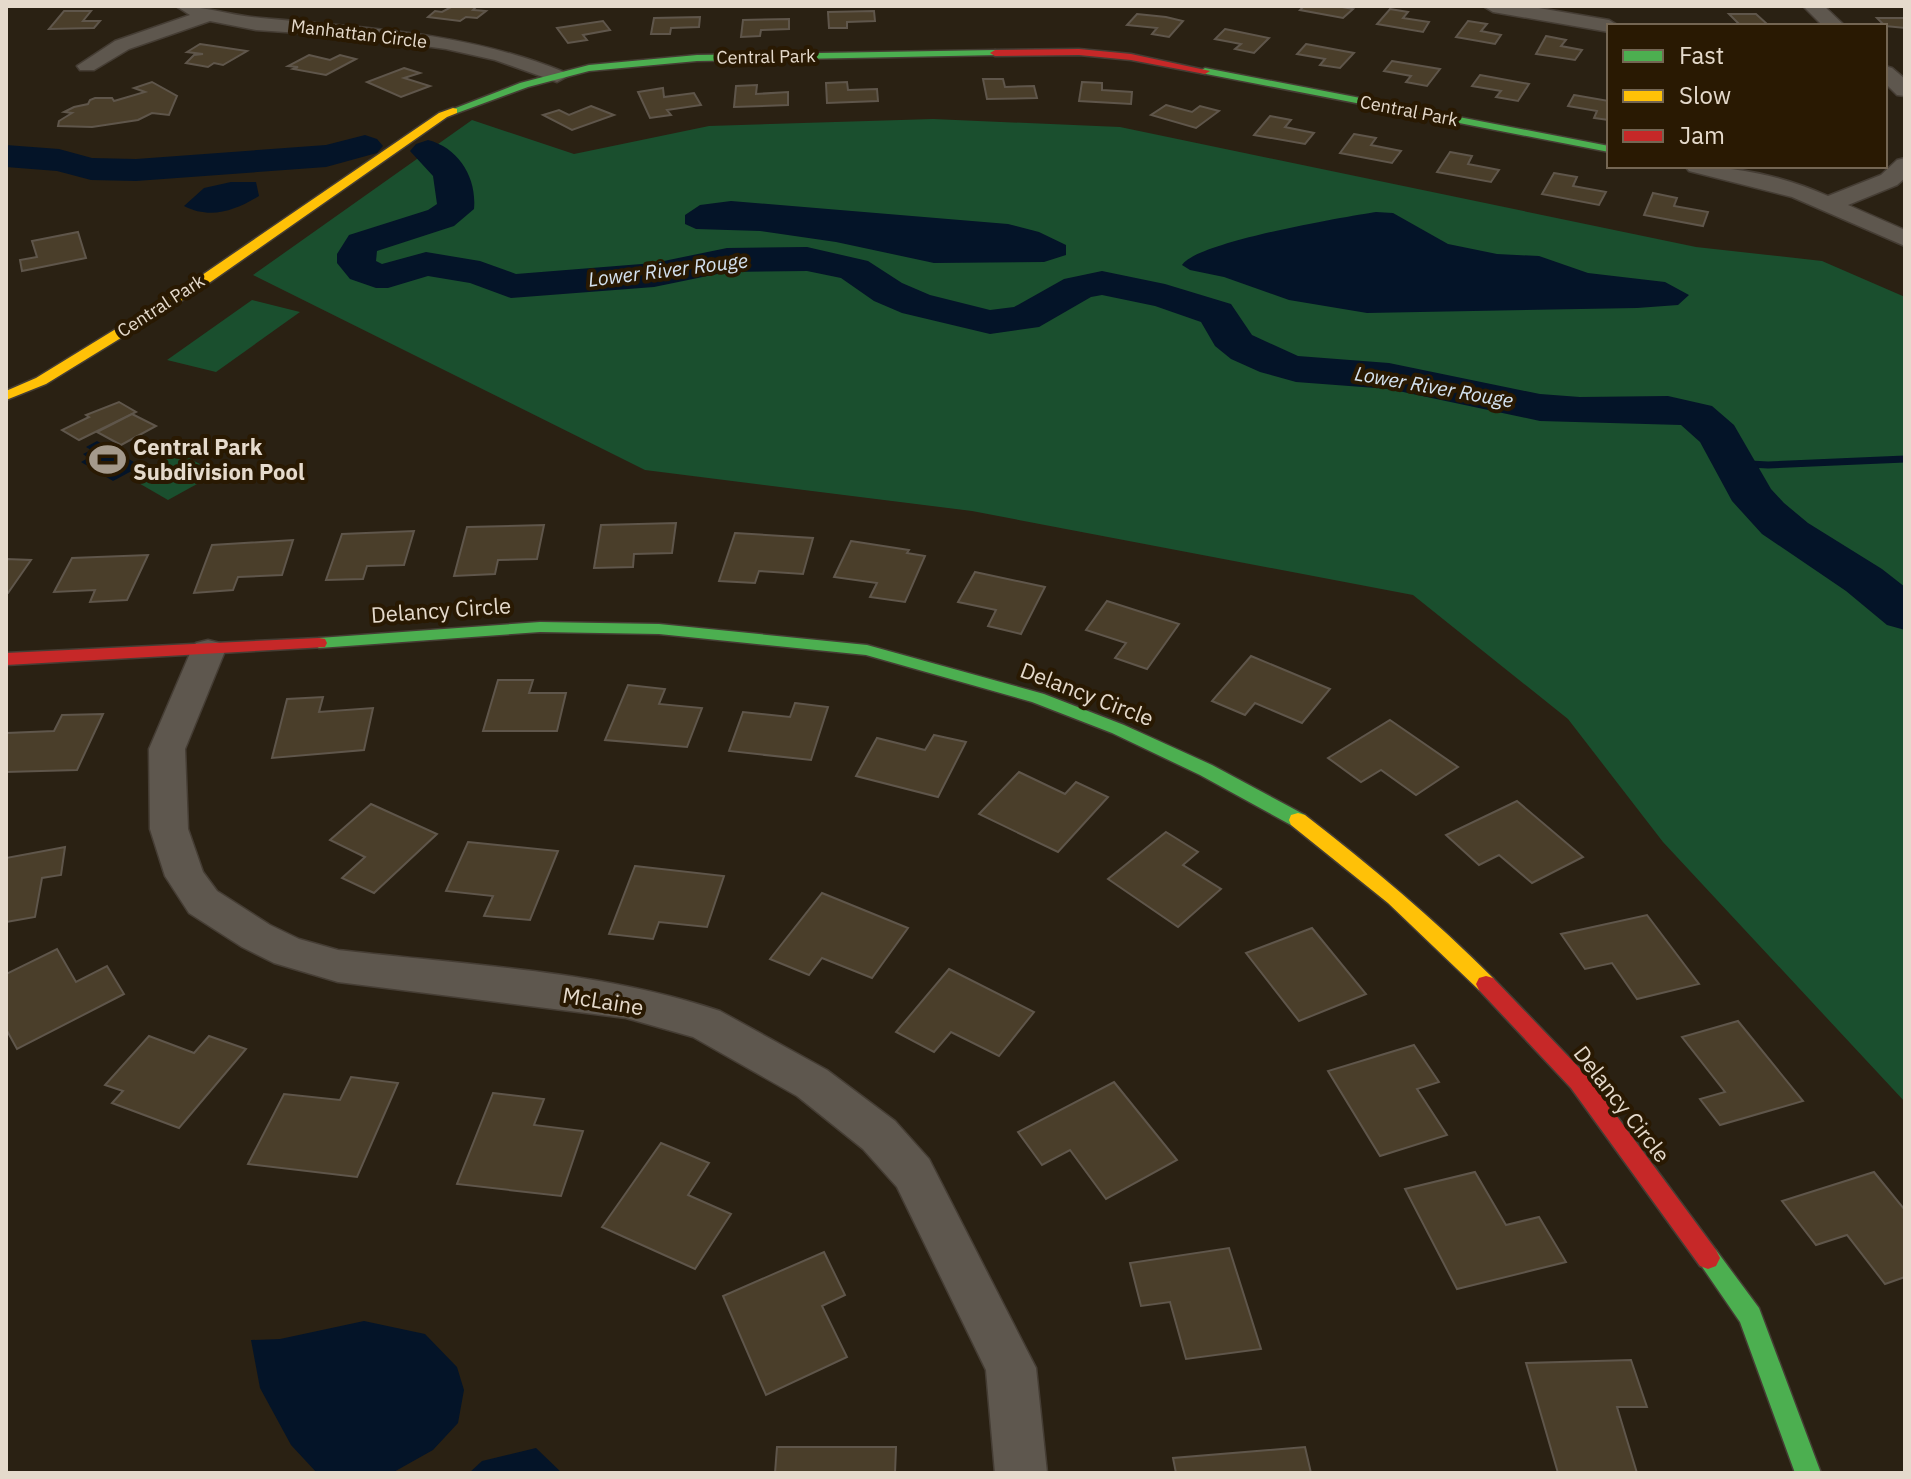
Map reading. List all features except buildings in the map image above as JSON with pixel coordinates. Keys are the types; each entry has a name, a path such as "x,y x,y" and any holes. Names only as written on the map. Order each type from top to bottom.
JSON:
{"street":[{"name":"Manhattan Circle","path":"186,6 206,16 370,24 440,44 465,45 506,55 557,76"},
{"path":"1493,6 1528,9 1607,26"},
{"path":"1813,6 1833,24"},
{"path":"87,66 122,45 206,16"},
{"name":"Manhattan Circle","path":"440,44 450,52 474,60 524,85"},
{"name":"Central Park","path":"6,396 41,381 194,287 443,115 524,85 589,68 697,58 1079,52 1131,57 1607,149"},
{"path":"1887,74 1905,90"},
{"path":"1829,204 1889,180 1905,165"},
{"path":"1706,168 1756,179 1829,204 1870,220 1905,239"},
{"path":"1870,220 1895,206"},
{"name":"Delancy Circle","path":"6,659 208,651 540,627 659,629 867,650 1038,698 1118,729 1287,812 1375,878 1436,932 1579,1082 1750,1316 1808,1473"},
{"name":"McLaine","path":"208,651 167,749 169,829 185,876 203,902 226,919 277,947 338,966 626,1001 705,1023 812,1083 879,1135 913,1173 1011,1368 1021,1473"}],"green space":[{"path":"933,119 1120,127 1696,247 1822,261 1905,297 1905,1102 1663,842 1568,719 1413,595 972,511 645,470 253,275 472,120 574,154 709,126"},
{"path":"252,300 300,312 216,372 167,360"},
{"path":"179,453 217,473 168,500 130,478"}],"water":[{"path":"231,182 256,182 259,196 223,212 204,212 184,206 204,188"},
{"path":"731,201 1008,224 1039,232 1066,245 1066,255 1044,262 934,263 836,242 760,231 696,229 685,224 685,215 700,205"},
{"path":"1376,212 1393,213 1448,244 1497,254 1539,256 1588,273 1665,282 1689,295 1678,305 1637,308 1367,313 1289,300 1182,265 1193,256 1241,239"},
{"name":"Central Park Subdivision Pool","path":"97,441 141,466 113,481 81,462 88,458 83,454 91,450 86,447"},
{"path":"364,1321 425,1334 457,1367 464,1390 458,1423 433,1450 392,1473 317,1473 291,1445 260,1388 251,1340 280,1339"},
{"path":"536,1448 562,1473 469,1473 482,1461"}],"waterway":[{"name":"Lower River Rouge","path":"6,156 59,160 91,169 136,170 326,156 365,146"},
{"name":"Lower River Rouge","path":"428,151 442,161 451,176 456,192 455,209 441,218 363,243 356,254 357,263 364,271 376,276 388,276 426,264 480,273 511,286 654,275 727,260 807,259 854,269 888,292 916,304 990,322 1024,318 1078,288 1102,283 1165,296 1216,313 1237,344 1265,359 1296,369 1389,376 1540,407 1580,411 1682,411 1696,416 1718,435 1756,501 1779,524 1864,580 1905,614"},
{"path":"1732,463 1768,465 1905,459"}],"traffic: fast":[{"path":"453,111 524,85 589,68 697,58 995,53"},
{"path":"1205,71 1607,149"},
{"path":"319,643 540,627 659,629 867,650 1038,698 1118,729 1206,770 1298,820"},
{"path":"1708,1258 1750,1316 1808,1473"}],"traffic: slow":[{"path":"6,396 41,381 194,287 453,111"},
{"path":"1298,820 1395,898 1486,984"}],"traffic: jam":[{"path":"995,53 1079,52 1131,57 1205,71"},
{"path":"6,659 319,643"},
{"path":"1486,984 1579,1082 1708,1258"}],"place":[{"name":"Central Park Subdivision Pool","path":"107,460"}]}
